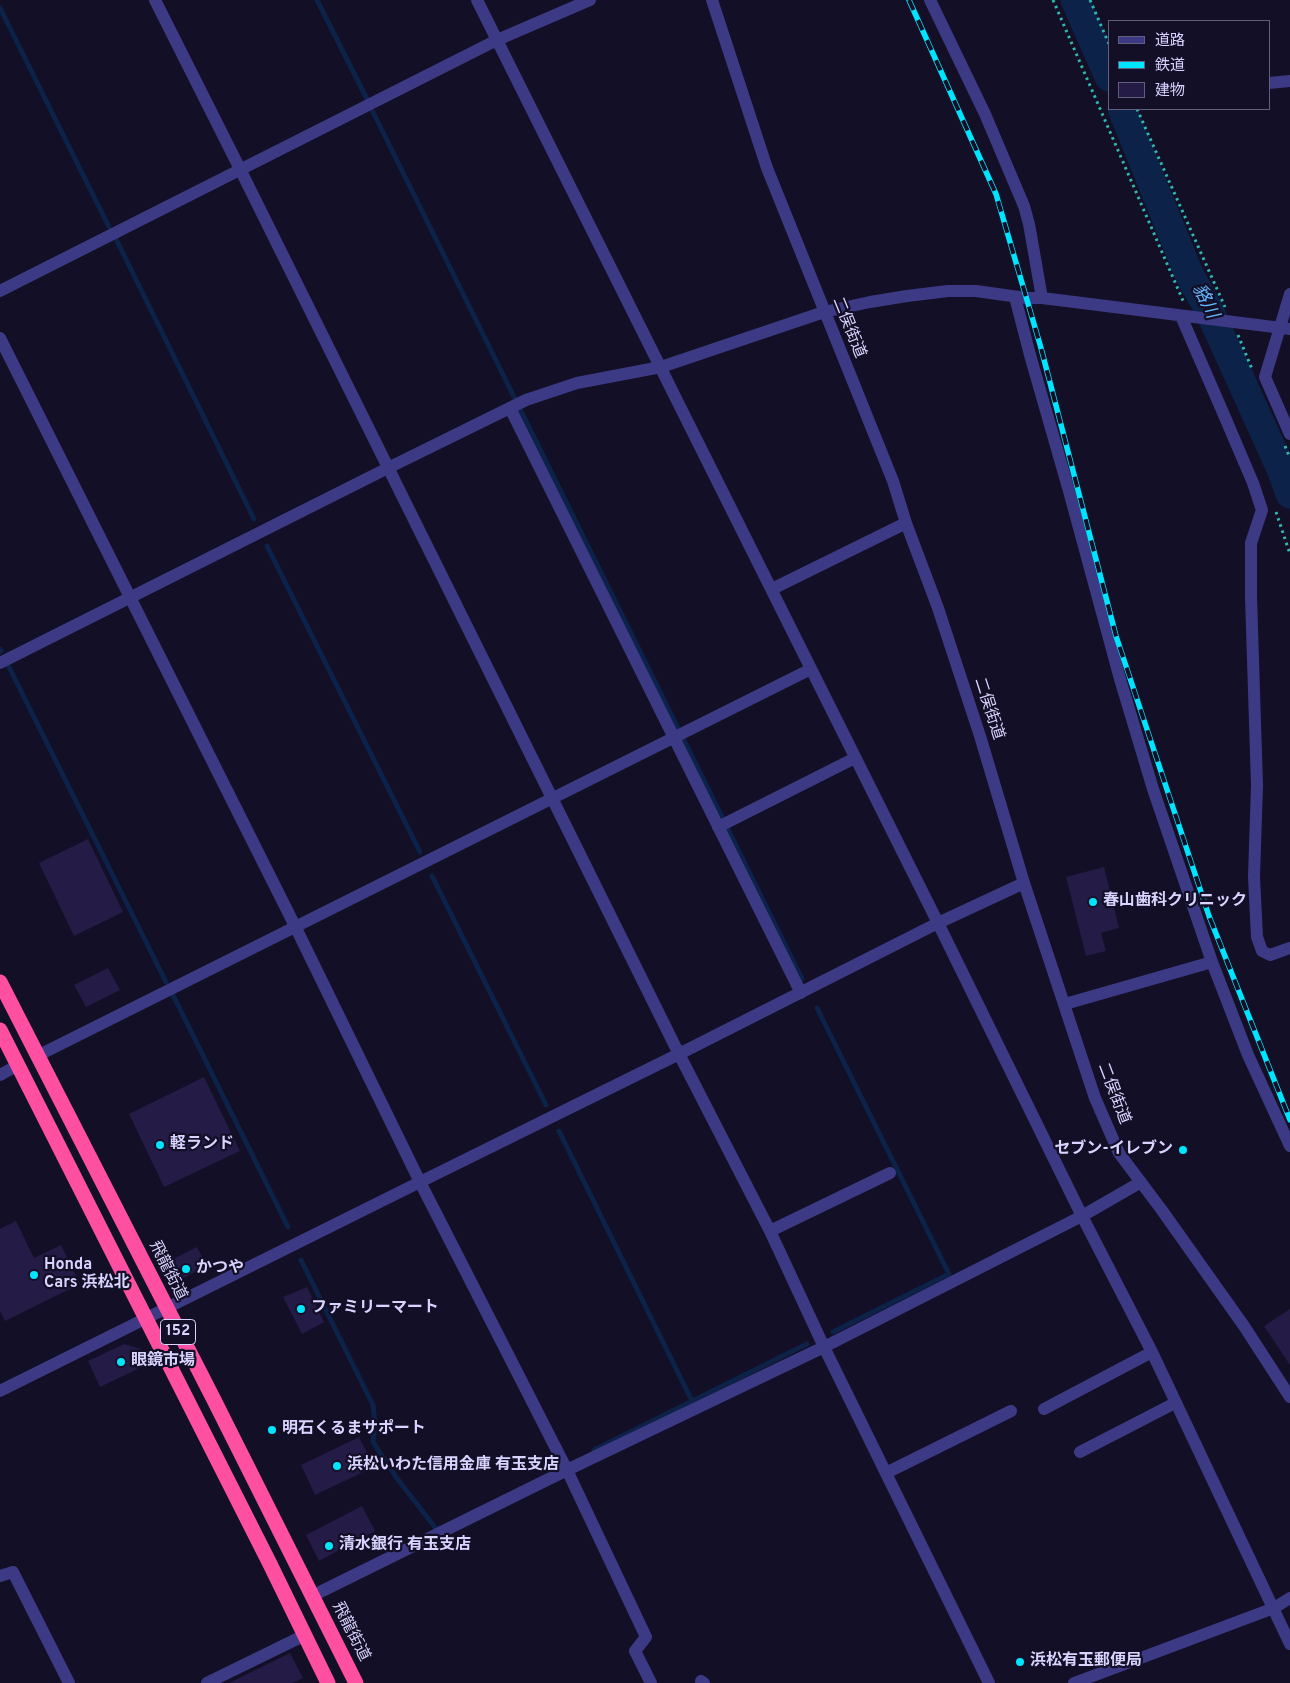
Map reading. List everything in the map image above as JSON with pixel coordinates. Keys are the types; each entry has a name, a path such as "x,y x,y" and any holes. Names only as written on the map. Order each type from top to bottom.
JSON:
{"highway":[{"name":"飛龍街道","path":"0,982 39,1054 356,1683"},
{"name":"152","path":"0,1030 270,1564 328,1683"}],"street":[{"path":"154,0 240,169 679,1054 770,1231 824,1347 989,1683"},
{"path":"477,0 772,589 1082,1216 1152,1352 1290,1644"},
{"path":"0,291 497,40 590,0"},
{"name":"二俣街道","path":"712,0 767,168 893,481 906,523 938,608 1024,883 1095,1098 1119,1153 1244,1326 1290,1397"},
{"path":"930,0 985,114 1024,206 1042,298"},
{"path":"1270,83 1290,81"},
{"path":"0,663 526,400 577,383 661,367 824,312 870,302 948,291 976,291 1285,328"},
{"path":"1290,294 1285,328 1265,377 1290,434"},
{"path":"1016,297 1030,355 1152,788 1212,962 1248,1055 1290,1146"},
{"path":"1190,317 1262,510 1251,543 1257,785 1254,877 1257,938 1262,951 1270,955 1289,950"},
{"path":"0,338 420,1182 567,1470 646,1637 635,1651 651,1683"},
{"path":"511,408 801,993"},
{"path":"772,589 906,523"},
{"path":"39,1054 811,669"},
{"path":"718,826 856,758"},
{"path":"0,1391 679,1054 938,923 1024,883"},
{"path":"1065,1004 1212,962"},
{"path":"0,1075 18,1065"},
{"path":"770,1231 890,1173"},
{"path":"312,1596 567,1470 824,1347 1082,1216 1141,1182"},
{"path":"1044,1409 1152,1352"},
{"path":"1080,1452 1175,1403"},
{"path":"886,1473 1011,1411"},
{"path":"0,1576 13,1572 69,1683"},
{"path":"1074,1683 1274,1608 1290,1598"},
{"path":"207,1683 305,1635"}],"path":[{"path":"1053,0 1190,317"},
{"path":"1090,0 1108,42"},
{"path":"1137,110 1229,320"},
{"path":"1275,510 1290,554"}],"building":[{"path":"88,839 123,912 74,936 39,863"},
{"name":"春山歯科クリニック","path":"1104,867 1119,928 1101,933 1106,951 1086,956 1066,877"},
{"path":"108,968 120,990 86,1007 74,985"},
{"path":"204,1077 240,1151 164,1187 129,1114"},
{"path":"16,1221 34,1258 61,1245 80,1284 5,1321 0,1311 0,1229"},
{"path":"197,1247 207,1266 179,1280 169,1261"},
{"path":"307,1287 324,1322 302,1334 283,1297"},
{"path":"1290,1309 1290,1365 1264,1326"},
{"path":"124,1344 141,1349 148,1364 100,1387 88,1361"},
{"name":"浜松いわた信用金庫 有玉支店","path":"359,1437 374,1467 315,1495 301,1465"},
{"name":"清水銀行 有玉支店","path":"362,1506 375,1531 319,1561 306,1535"},
{"path":"290,1653 303,1678 292,1683 229,1683"}],"waterway":[{"path":"317,0 367,99"},
{"name":"貉川","path":"1075,0 1108,75"},
{"path":"0,8 109,227"},
{"path":"372,110 679,730"},
{"name":"貉川","path":"1122,110 1189,274 1209,310 1281,469 1290,494"},
{"path":"115,237 254,519"},
{"path":"267,546 420,852"},
{"path":"9,667 166,982"},
{"path":"684,740 802,979"},
{"path":"432,876 546,1105"},
{"path":"173,995 288,1227"},
{"path":"817,1008 949,1274 833,1332"},
{"path":"559,1131 692,1401"},
{"path":"301,1260 373,1405 375,1423 373,1442 396,1477 437,1530 440,1528"},
{"path":"594,1450 807,1344"}],"railway":[{"path":"909,0 996,194 1041,348 1116,636 1209,916 1290,1120"}],"place":[{"name":"春山歯科クリニック","path":"1093,902"},
{"name":"軽ランド","path":"160,1145"},
{"name":"セブン-イレブン","path":"1183,1150"},
{"name":"かつや","path":"186,1269"},
{"name":"Honda Cars 浜松北","path":"34,1275"},
{"name":"ファミリーマート","path":"301,1309"},
{"name":"眼鏡市場","path":"121,1362"},
{"name":"明石くるまサポート","path":"272,1430"},
{"name":"浜松いわた信用金庫 有玉支店","path":"337,1466"},
{"name":"清水銀行 有玉支店","path":"329,1546"},
{"name":"浜松有玉郵便局","path":"1020,1662"}]}
